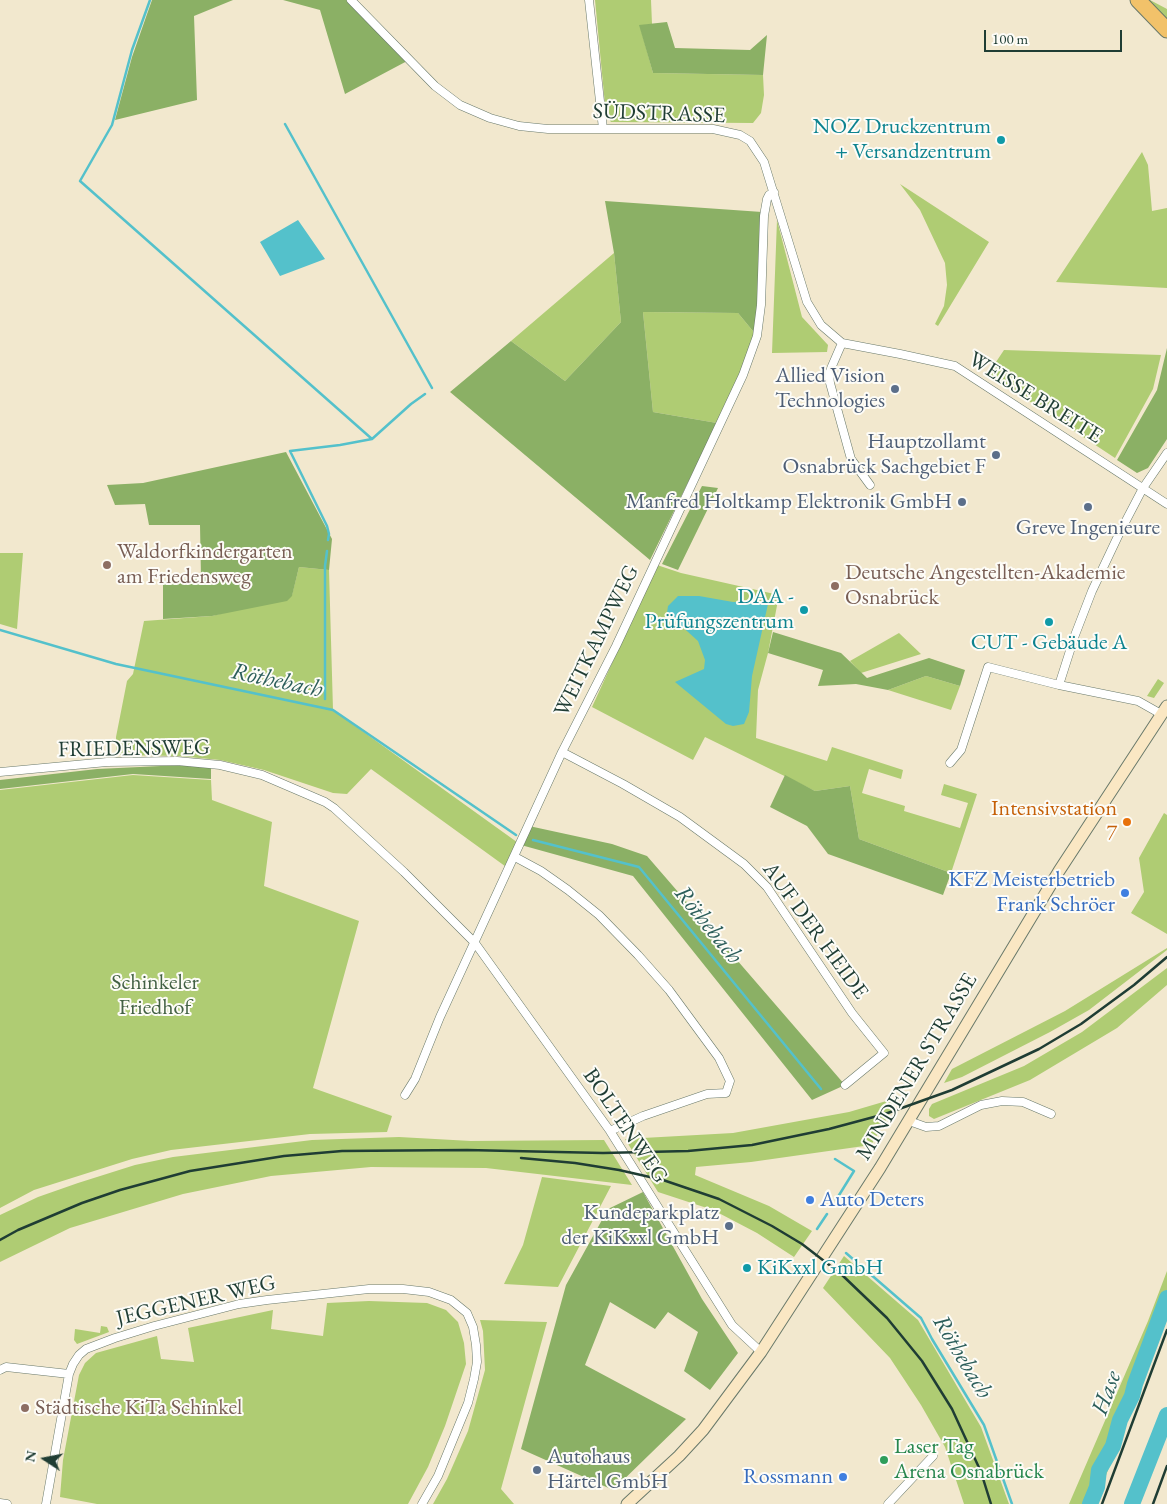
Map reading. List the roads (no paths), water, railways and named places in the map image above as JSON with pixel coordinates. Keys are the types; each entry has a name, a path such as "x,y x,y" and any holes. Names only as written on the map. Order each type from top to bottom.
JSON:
{"highway":[{"path":"1138,0 1167,30"}],"main road":[{"name":"MINDENER STRASSE","path":"627,1504 679,1456 703,1430 762,1352 851,1215 1054,879 1164,710"}],"street":[{"name":"SÜDSTRASSE","path":"351,0 435,86 460,105 490,118 519,126 548,129 713,129 740,135 750,141 761,155 807,302 821,326 842,343"},
{"path":"589,0 604,129"},
{"name":"WEITKAMPWEG","path":"405,1095 415,1079 440,1017 562,752 620,637 743,375 757,336 761,305 764,216 769,195 774,192"},
{"path":"842,343 829,374 830,383 851,459 870,485"},
{"name":"WEISSE BREITE","path":"842,343 955,366 1167,504"},
{"path":"1059,685 1092,591 1119,534 1144,488 1167,453"},
{"path":"950,763 961,750 988,667 1059,685 1138,701 1164,710"},
{"name":"AUF DER HEIDE","path":"562,752 680,817 744,864 767,887 852,1014 884,1053 845,1085"},
{"name":"FRIEDENSWEG","path":"0,772 107,762 177,761 220,765 262,775 326,802 334,808 404,872 475,943"},
{"path":"515,857 541,871 568,890 599,915 638,955 669,990 719,1058 730,1081 726,1093 708,1094 643,1116 610,1131"},
{"name":"BOLTENWEG","path":"475,943 610,1131 732,1325 762,1352"},
{"path":"909,1121 926,1127 939,1126 982,1106 1002,1101 1024,1102 1050,1114"},
{"name":"JEGGENER WEG","path":"46,1504 69,1374 79,1355 94,1346 154,1326 240,1304 369,1289 403,1289 429,1292 451,1300 467,1313 473,1326 476,1345 474,1378 468,1403 438,1476 422,1504"},
{"path":"0,1370 6,1367 69,1374"},
{"path":"888,1504 933,1456"},
{"path":"0,1503 7,1504"}],"water":[{"path":"298,220 325,259 280,276 260,242"},
{"path":"678,596 699,596 733,602 764,601 768,604 752,676 749,712 744,724 733,726 726,724 675,682 704,669 705,660 698,641 667,613 668,606"}],"waterway":[{"path":"150,0 132,50 112,125 80,181 372,439 290,451 327,526 328,540"},
{"path":"285,124 432,388"},
{"path":"372,439 425,394"},
{"path":"325,699 325,566 327,551"},
{"name":"Röthebach","path":"0,630 116,664 333,710 516,835"},
{"name":"Röthebach","path":"533,840 639,867 821,1089"},
{"name":"Röthebach","path":"835,1159 854,1171 836,1200"},
{"name":"Röthebach","path":"817,1229 827,1214"},
{"name":"Röthebach","path":"846,1253 921,1318 984,1425 1012,1504"},
{"name":"Hase","path":"1090,1504 1097,1487 1099,1470 1113,1446 1120,1420 1132,1396 1167,1298"},
{"name":"Hase","path":"1132,1504 1167,1415"}],"railway":[{"path":"0,1240 18,1230 82,1203 120,1190 190,1171 284,1156 342,1151 467,1150 603,1153 688,1151 752,1145 829,1129 885,1114 952,1090 1039,1049 1081,1024 1134,985 1167,957"},
{"path":"521,1158 575,1163 663,1180 719,1199 772,1226 802,1244 841,1274 887,1318 922,1361 952,1409 981,1472 991,1504"},
{"path":"1102,1504 1167,1330"},
{"path":"1153,1504 1167,1466"}],"place":[{"name":"NOZ Druckzentrum + Versandzentrum","path":"1001,140"},
{"name":"Allied Vision Technologies","path":"895,389"},
{"name":"Hauptzollamt Osnabrück Sachgebiet F","path":"996,455"},
{"name":"Manfred Holtkamp Elektronik GmbH","path":"962,502"},
{"name":"Greve Ingenieure","path":"1088,507"},
{"name":"Waldorfkindergarten am Friedensweg","path":"107,565"},
{"name":"Deutsche Angestellten-Akademie Osnabrück","path":"835,586"},
{"name":"DAA - Prüfungszentrum","path":"804,610"},
{"name":"CUT - Gebäude A","path":"1049,622"},
{"name":"Intensivstation 7","path":"1127,822"},
{"name":"KFZ Meisterbetrieb Frank Schröer","path":"1125,893"},
{"name":"Auto Deters","path":"810,1200"},
{"name":"Kundeparkplatz der KiKxxl GmbH","path":"729,1226"},
{"name":"KiKxxl GmbH","path":"747,1268"},
{"name":"Städtische KiTa Schinkel","path":"25,1408"},
{"name":"Laser Tag Arena Osnabrück","path":"884,1460"},
{"name":"Autohaus Härtel GmbH","path":"537,1470"},
{"name":"Rossmann","path":"843,1477"}],"park label":[{"name":"Schinkeler Friedhof","path":"155,996"}]}
